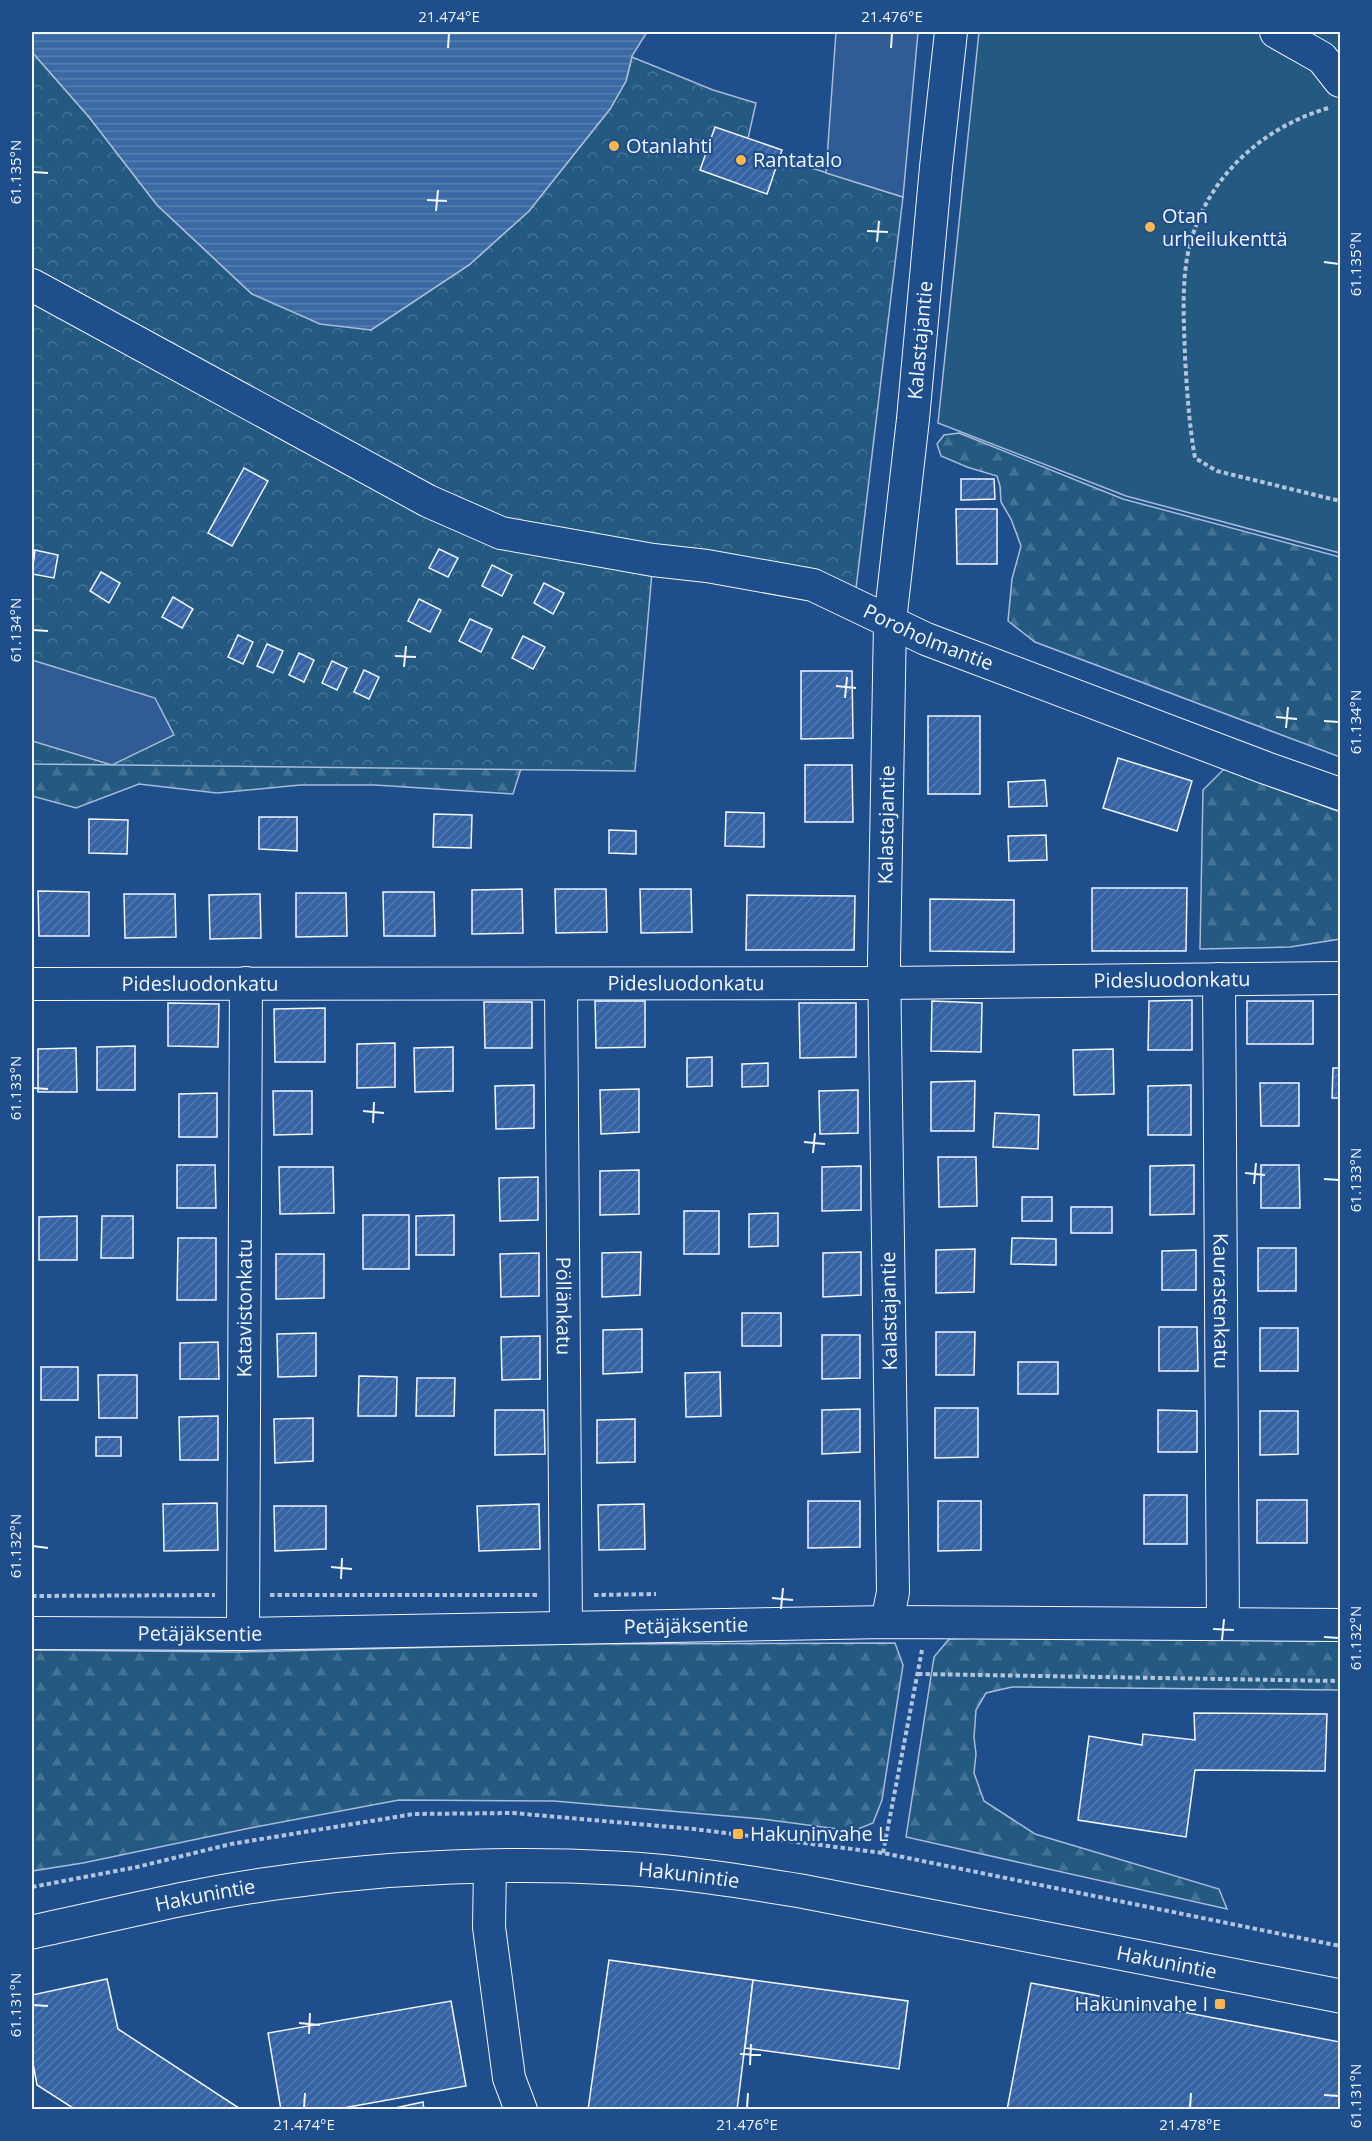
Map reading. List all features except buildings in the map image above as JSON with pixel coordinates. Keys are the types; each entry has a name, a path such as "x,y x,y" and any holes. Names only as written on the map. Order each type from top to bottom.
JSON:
{"highway":[{"name":"Hakunintie","path":"32,1932 275,1883 349,1874 490,1866 618,1868 801,1891 1341,1995"}],"street":[{"name":"Kalastajantie","path":"887,1622 892,1592 884,960 890,621 913,419 951,32"},
{"path":"1276,32 1322,58 1337,94"},
{"name":"Poroholmantie","path":"32,285 428,501 501,533 813,585 937,643 1266,768 1341,794"},
{"name":"Pidesluodonkatu","path":"32,984 886,983 1341,978"},
{"name":"Kaurastenkatu","path":"1219,979 1223,1624"},
{"name":"Katavistonkatu","path":"243,1634 246,983"},
{"name":"Pöllänkatu","path":"561,984 566,1628"},
{"name":"Petäjäksentie","path":"32,1633 243,1634 887,1622 1341,1624"},
{"path":"490,1866 489,1927 509,2078 522,2109"}],"path":[{"path":"1337,94 1307,115 1276,130 1250,149 1230,169 1210,195 1189,247 1183,309 1189,427 1194,458 1217,471 1341,501"},
{"path":"32,1596 660,1594"},
{"path":"927,1623 883,1853 1341,1946"},
{"path":"918,1674 1341,1681"}],"green space":[{"name":"Otan urheilukenttä","path":"979,32 1340,32 1340,553 1126,496 938,423"},
{"path":"32,52 89,117 157,205 252,294 371,330 469,265 529,211 610,109 626,81 632,57 713,90 756,103 746,147 903,197 854,605 653,560 635,771 32,764"},
{"path":"959,433 1123,499 1340,557 1340,757 1035,642 1008,621 1012,579 1021,546 1011,519 1001,502 997,476 941,456 937,444 944,435"},
{"path":"32,741 524,759 513,794 375,785 300,785 217,793 139,784 76,808 32,796"},
{"path":"1224,769 1340,812 1340,939 1290,947 1200,949 1203,790"},
{"path":"949,1639 1340,1641 1340,1690 1012,1687 986,1693 976,1710 974,1773 984,1801 1035,1834 1219,1889 1227,1909 906,1837 934,1657"},
{"path":"895,1643 903,1665 882,1800 873,1823 853,1831 762,1819 554,1801 399,1800 83,1863 32,1871 32,1650 239,1652 564,1644"}],"shaded area":[{"path":"32,32 647,32 632,56 626,81 610,109 529,211 469,265 371,330 320,324 252,294 157,205 89,117 32,52"},
{"path":"836,32 918,32 903,197 826,173"},
{"path":"32,660 155,698 174,735 112,765 32,741"}],"place":[{"name":"Otanlahti","path":"614,146"},
{"name":"Rantatalo","path":"741,160"},
{"name":"Otan urheilukenttä","path":"1150,227"},
{"name":"Hakuninvahe L","path":"738,1834"},
{"name":"Hakuninvahe I","path":"1220,2004"}]}
